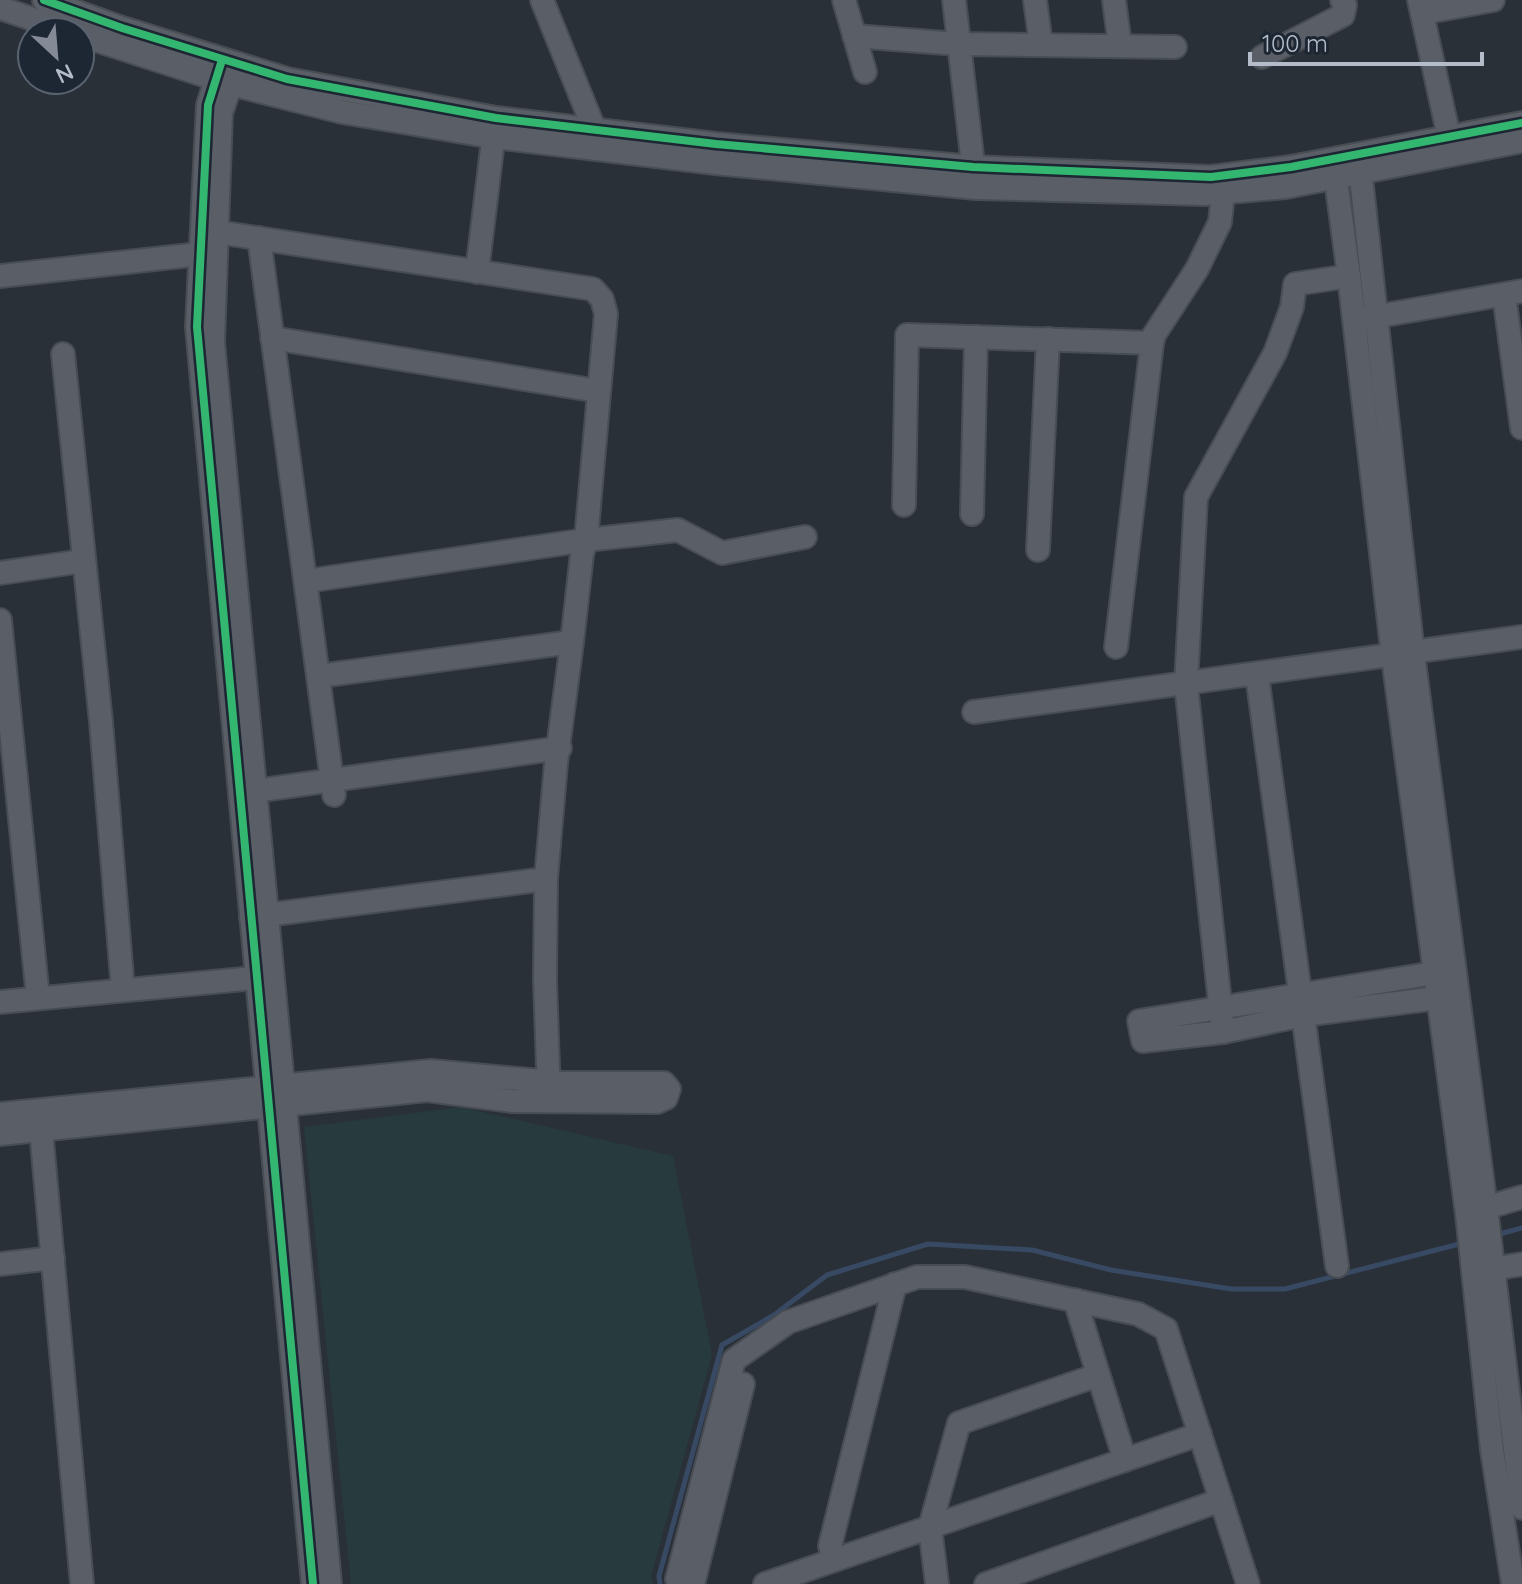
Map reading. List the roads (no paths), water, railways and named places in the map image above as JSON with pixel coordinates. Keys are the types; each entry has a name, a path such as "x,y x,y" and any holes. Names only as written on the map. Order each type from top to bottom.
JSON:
{"street":[{"path":"44,0 122,28 227,72"},
{"path":"542,0 595,131"},
{"path":"844,0 865,72"},
{"path":"954,0 974,177"},
{"path":"1035,0 1041,45"},
{"path":"1114,0 1120,46"},
{"path":"1262,57 1343,15 1345,5 1342,0"},
{"path":"1449,137 1421,7 1493,0"},
{"path":"0,8 24,16"},
{"path":"854,36 958,44 1175,47"},
{"path":"96,39 227,72 287,79 494,128 716,154 1205,194 1286,187 1334,168"},
{"path":"227,72 208,105 206,239 197,327 275,1096 313,1584"},
{"path":"1360,163 1449,137 1522,123"},
{"path":"494,128 595,131 716,154"},
{"path":"477,272 494,128"},
{"path":"974,177 1211,177 1334,168 1522,141"},
{"path":"1360,163 1364,318 1403,655 1483,1270 1492,1450 1513,1584"},
{"path":"1334,168 1349,276 1364,318"},
{"path":"1116,647 1152,343 1154,335 1197,269 1220,222 1223,193"},
{"path":"259,238 333,787"},
{"path":"0,276 206,239 259,238 593,289 602,299 606,314 586,540 558,756 546,879 545,980 549,1091 512,1101 439,1089 0,1114"},
{"path":"1223,1032 1186,684 1196,497 1275,353 1292,307 1295,284 1349,276"},
{"path":"1364,318 1513,293 1522,428"},
{"path":"904,505 907,335 1152,343"},
{"path":"972,514 976,337"},
{"path":"272,338 598,391"},
{"path":"1038,550 1048,339"},
{"path":"63,354 101,722 123,990"},
{"path":"307,581 586,540 678,530 722,553 805,537"},
{"path":"0,573 83,561"},
{"path":"0,620 38,998"},
{"path":"974,712 1522,637"},
{"path":"319,676 572,642"},
{"path":"1257,675 1337,1266"},
{"path":"247,799 558,756"},
{"path":"258,917 546,879"},
{"path":"258,917 255,978 275,1096 330,1584"},
{"path":"1444,971 1302,1005 1223,1032 1143,1041 1139,1021 1221,1008 1302,1005 1448,997"},
{"path":"0,1002 255,978"},
{"path":"0,1134 275,1096"},
{"path":"41,1130 82,1584"},
{"path":"1476,1211 1522,1197"},
{"path":"0,1264 53,1258"},
{"path":"1483,1270 1522,1264"},
{"path":"1483,1270 1518,1444 1522,1508"},
{"path":"680,1584 677,1579 734,1360 788,1322 917,1277 965,1277 1138,1314 1166,1329 1248,1584"},
{"path":"834,1560 830,1546 895,1284"},
{"path":"1075,1300 1125,1460"},
{"path":"693,1584 752,1348"},
{"path":"937,1584 930,1527 959,1423 1098,1375"},
{"path":"765,1584 1200,1434"},
{"path":"986,1584 1017,1579 1221,1500"}],"waterway":[{"path":"1496,1235 1522,1228"},
{"path":"660,1584 659,1576 722,1345 774,1315 827,1275 928,1244 1032,1250 1111,1270 1231,1289 1285,1289 1463,1243"}]}
